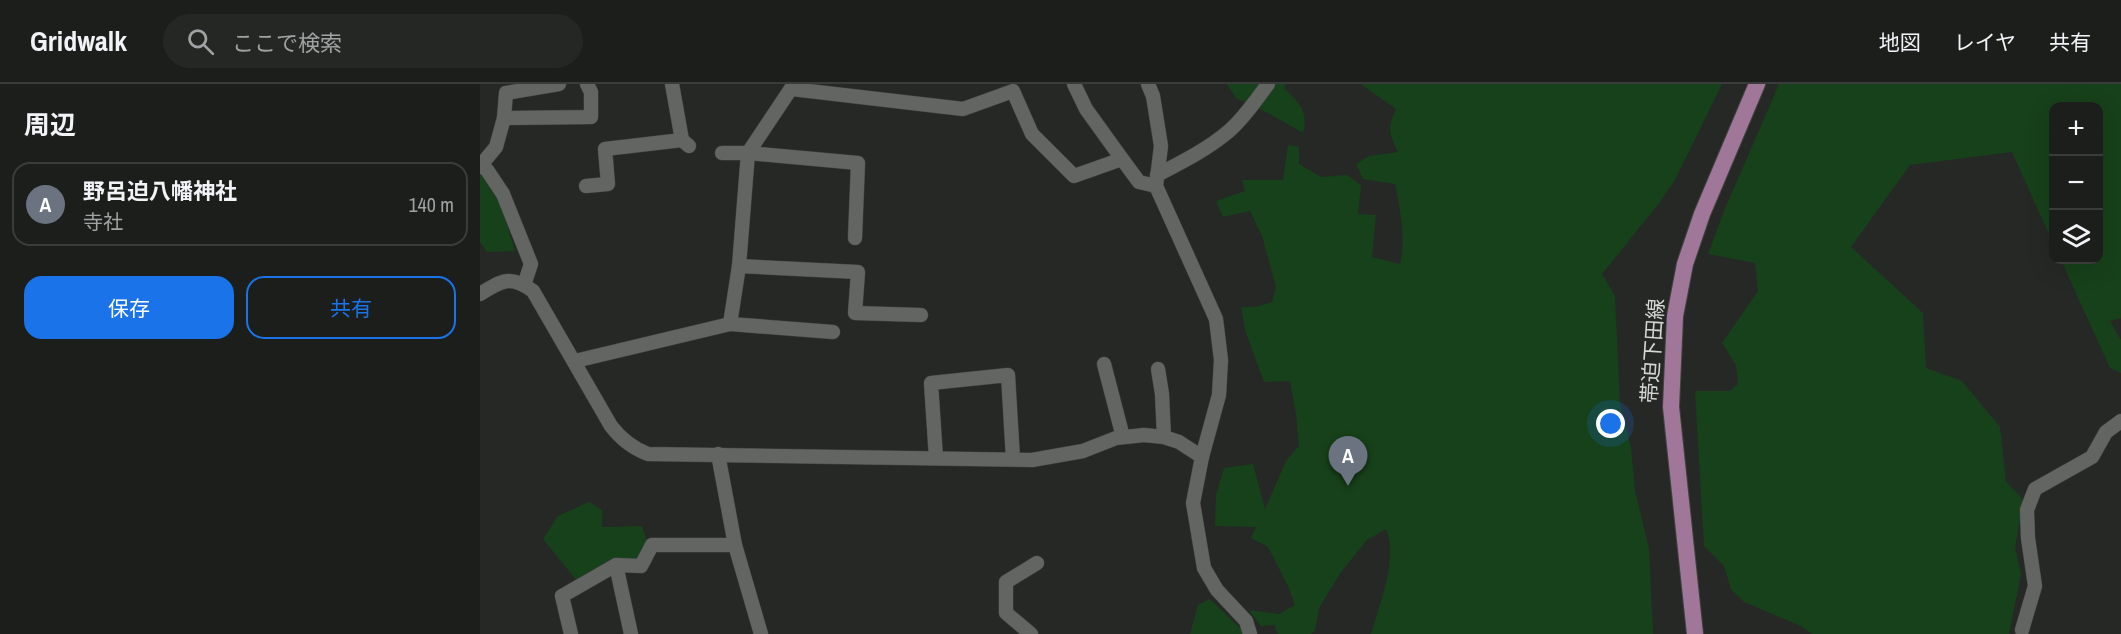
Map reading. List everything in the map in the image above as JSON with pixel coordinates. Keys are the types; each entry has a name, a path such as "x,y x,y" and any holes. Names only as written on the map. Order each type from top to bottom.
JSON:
{"main road":[{"name":"帯迫下田線","path":"1695,634 1671,407 1675,316 1685,264 1707,204 1757,84"}],"street":[{"path":"524,285 531,264 502,194 487,170 480,165 496,147 504,118 506,93 559,84"},
{"path":"504,118 591,117 591,92 587,84"},
{"path":"586,186 608,184 605,149 686,143 672,84"},
{"path":"1074,84 1086,109 1139,182 1157,180 1229,131 1268,84"},
{"path":"1148,84 1153,96 1161,146 1157,180 1216,319 1221,360 1219,395 1202,457 1193,503 1204,568 1217,590 1246,621 1250,634"},
{"path":"730,324 739,266 748,153 793,86 963,109 1011,88 1032,134 1074,176 1122,159"},
{"path":"722,153 748,153 858,163 855,238"},
{"path":"739,266 858,272 855,313 921,315"},
{"path":"480,294 504,280 518,281 533,291 575,361 610,426 634,448 648,454 1032,460 1083,451 1123,437 1144,435 1164,437 1179,442 1202,457"},
{"path":"575,361 730,324 833,332"},
{"path":"1104,364 1123,437"},
{"path":"1158,369 1164,437"},
{"path":"936,458 932,383 1008,375 1013,459"},
{"path":"2022,630 2035,586 2028,538 2027,510 2035,489 2092,457 2106,432 2121,421"},
{"path":"718,454 735,545 760,634"},
{"path":"571,634 562,596 616,565 641,566 652,545 735,545"},
{"path":"1031,634 1005,613 1006,582 1037,563"},
{"path":"616,565 631,634"}],"green space":[{"path":"1227,84 1286,84 1284,88 1304,113 1303,133 1236,98"},
{"path":"1361,84 1722,84 1675,180 1602,274 1615,296 1620,404 1631,447 1635,491 1649,548 1653,634 1371,634 1389,567 1389,540 1386,529 1367,540 1341,572 1319,608 1315,631 1311,634 1278,634 1274,625 1261,626 1249,610 1279,614 1295,605 1268,547 1251,538 1256,527 1215,526 1216,495 1224,468 1253,464 1265,509 1286,461 1299,446 1290,381 1264,382 1245,330 1241,307 1255,307 1272,302 1276,287 1262,236 1250,211 1223,217 1216,201 1245,191 1242,180 1283,180 1288,145 1299,147 1299,164 1321,177 1347,175 1361,185 1358,214 1376,215 1372,257 1400,264 1402,234 1395,184 1363,179 1356,164 1369,156 1398,152 1390,131 1396,109"},
{"path":"1779,84 2121,84 2121,318 2110,321 2121,340 2121,373 2110,368 2063,264 2103,264 2103,102 2049,102 2049,234 2012,152 1910,165 1851,247 1923,313 1926,368 1962,381 2000,427 2006,481 2026,503 2015,547 2021,574 2009,634 1812,634 1801,626 1744,602 1731,589 1724,566 1704,546 1695,391 1730,391 1738,384 1736,365 1722,343 1758,291 1755,263 1708,254 1724,211"},
{"path":"480,170 496,188 515,251 487,252 480,242"},
{"path":"589,502 602,510 602,527 642,526 647,542 638,560 604,564 577,581 543,539 558,516"},
{"path":"1210,599 1242,630 1243,634 1190,634 1198,605"}],"place":[{"name":"野呂迫八幡神社","path":"1348,486"}]}
